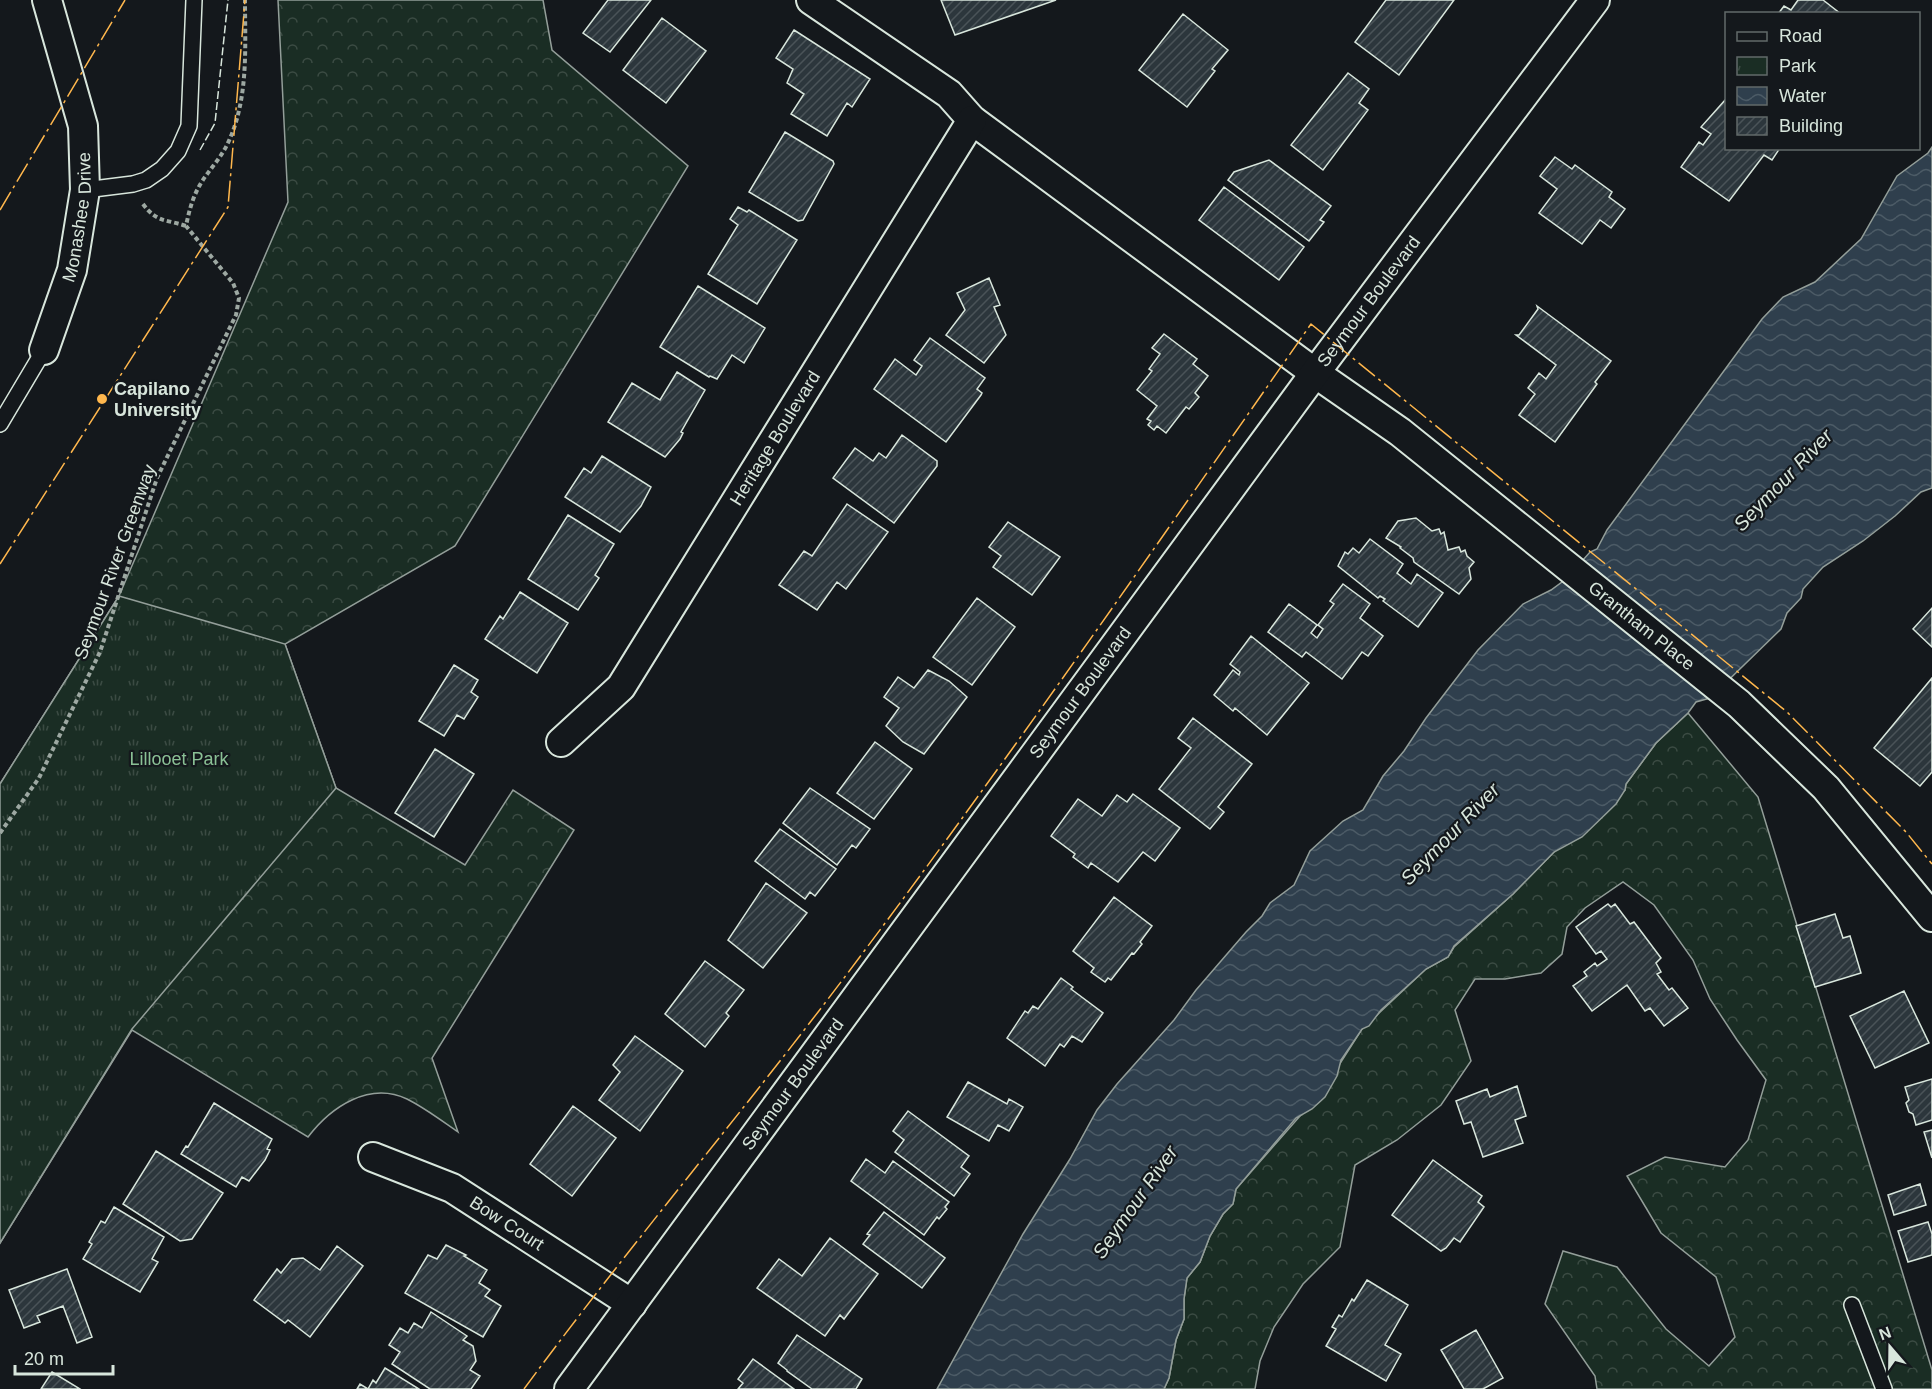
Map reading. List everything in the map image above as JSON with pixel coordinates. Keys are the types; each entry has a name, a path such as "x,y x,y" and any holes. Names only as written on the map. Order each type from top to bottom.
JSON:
{"street":[{"name":"Monashee Drive","path":"44,350 72,270 84,190 83,126 47,0"},
{"name":"Seymour Boulevard","path":"569,1389 1315,372 1594,0"},
{"path":"824,4 949,94 972,120 1315,372"},
{"name":"Heritage Boulevard","path":"561,742 621,687 972,120"},
{"name":"Grantham Place","path":"1315,372 1400,432 1740,704 1826,788 1932,917"},
{"name":"Bow Court","path":"373,1157 452,1188 632,1304"}],"lane":[{"path":"84,190 134,184 146,180 162,169 178,151 189,126 194,0"},
{"name":"Monashee Drive","path":"0,424 44,350"},
{"path":"1852,1305 1884,1389"}],"path":[{"path":"134,184 141,201 151,215 186,226 200,184 226,147 238,117 244,71 245,0"},
{"name":"Seymour River Greenway","path":"0,833 39,777 100,652 157,478 236,315 239,298 233,283 186,226"}],"green space":[{"path":"278,0 543,0 552,50 688,166 455,546 285,644 336,788 465,865 513,790 574,830 432,1058 458,1132 407,1099 393,1094 379,1093 365,1095 339,1107 308,1137 132,1030 0,1243 0,784 119,596 288,202"},
{"name":"Lillooet Park","path":"119,596 285,644 336,788 132,1029 0,1243 0,784"},
{"path":"1688,713 1758,797 1932,1370 1932,1389 1597,1389 1595,1376 1545,1304 1563,1251 1617,1267 1666,1329 1709,1366 1735,1337 1716,1277 1661,1233 1627,1176 1665,1157 1725,1167 1748,1140 1766,1080 1710,999 1693,960 1654,905 1623,882 1585,908 1567,927 1562,954 1541,973 1505,979 1475,979 1455,1010 1471,1061 1441,1105 1397,1140 1355,1165 1340,1247 1303,1284 1274,1327 1260,1361 1255,1389 1164,1389 1169,1378 1176,1340 1184,1319 1187,1278 1200,1262 1210,1236 1223,1214 1233,1204 1236,1189 1300,1116 1339,1065 1362,1029 1426,969 1448,957 1454,947 1513,894 1554,852 1625,790 1626,784 1656,743"}],"water":[{"name":"Seymour River","path":"1932,147 1932,488 1921,492 1863,541 1823,567 1803,589 1801,598 1787,613 1781,629 1710,698 1696,702 1688,713 1656,743 1626,784 1616,804 1582,837 1554,852 1513,894 1454,946 1448,957 1426,969 1381,1010 1369,1026 1362,1029 1341,1060 1337,1076 1325,1097 1312,1109 1296,1118 1236,1189 1233,1204 1223,1214 1210,1236 1200,1262 1187,1278 1184,1319 1176,1340 1169,1378 1164,1389 937,1389 1023,1234 1070,1159 1097,1110 1117,1084 1262,916 1270,903 1294,885 1310,851 1343,821 1363,810 1383,776 1478,650 1523,604 1551,590 1566,579 1590,552 1597,549 1607,530 1762,319 1783,297 1815,282 1861,239 1897,176 1928,153"}],"building":[{"path":"608,0 651,0 610,52 583,33"},
{"path":"941,0 1056,0 955,35"},
{"path":"1386,0 1454,0 1399,75 1355,42"},
{"path":"1798,0 1823,0 1838,12 1780,12 1784,6 1791,10"},
{"path":"1183,14 1228,50 1212,69 1215,71 1187,107 1139,70"},
{"path":"662,18 706,51 666,103 623,70"},
{"path":"794,30 870,79 852,107 847,103 827,136 791,114 804,94 787,83 793,69 776,58"},
{"path":"1348,73 1369,89 1359,103 1368,110 1323,170 1291,145"},
{"path":"1725,100 1725,150 1779,150 1772,160 1764,155 1729,201 1681,167 1699,142 1703,145 1711,134 1701,127"},
{"path":"785,132 833,161 834,164 803,220 798,221 749,192"},
{"path":"1555,157 1572,169 1575,165 1612,192 1609,197 1625,209 1611,228 1600,220 1582,244 1539,213 1557,189 1540,176"},
{"path":"1269,160 1331,206 1320,220 1324,222 1309,241 1228,180 1234,172"},
{"path":"1224,187 1304,247 1279,280 1199,220"},
{"path":"738,207 747,212 749,210 797,240 757,304 708,274 738,225 730,219"},
{"path":"989,278 1000,305 994,307 1006,335 984,363 946,335 965,310 957,293"},
{"path":"698,286 765,328 744,363 732,355 717,379 709,377 660,347"},
{"path":"1537,306 1611,361 1555,442 1519,415 1535,394 1528,388 1539,373 1546,379 1556,365 1516,335 1519,335 1538,309"},
{"path":"1164,334 1197,359 1193,364 1208,376 1195,393 1199,397 1189,409 1186,407 1166,433 1157,426 1154,430 1148,425 1151,421 1147,419 1157,406 1137,390 1152,371 1149,369 1160,354 1152,348"},
{"path":"930,338 985,378 977,389 982,393 981,395 946,442 874,389 895,359 916,375 922,366 914,360"},
{"path":"677,372 705,390 681,432 683,433 680,439 665,457 608,422 632,383 660,400"},
{"path":"902,435 937,461 937,466 894,523 833,478 855,448 873,461 879,453 886,458"},
{"path":"602,456 651,487 641,506 620,532 565,497 584,468 591,473"},
{"path":"847,504 888,532 846,589 837,582 817,610 779,585 804,551 812,556"},
{"path":"568,515 614,544 595,575 599,578 578,610 528,579"},
{"path":"1416,518 1432,531 1439,529 1441,534 1444,532 1448,550 1459,547 1461,552 1465,550 1467,556 1474,562 1469,568 1471,579 1459,594 1414,562 1413,558 1401,547 1386,538 1398,521"},
{"path":"1008,522 1060,557 1032,595 993,567 1001,556 989,547"},
{"path":"1370,539 1403,564 1397,573 1411,584 1417,574 1443,593 1418,627 1383,601 1385,599 1380,596 1378,598 1338,566 1345,552 1348,554 1353,548 1359,553"},
{"path":"1343,584 1370,604 1360,618 1383,636 1368,656 1362,652 1342,679 1306,652 1302,657 1268,632 1289,604 1317,625 1311,633 1317,638 1323,629 1318,625 1334,604 1330,601"},
{"path":"520,592 568,623 537,673 485,639 500,616 503,619"},
{"path":"977,598 1015,627 972,685 933,657"},
{"path":"1932,608 1932,647 1913,629"},
{"path":"1251,636 1309,683 1267,735 1235,708 1233,711 1214,695 1233,670 1239,675 1240,672 1230,664"},
{"path":"454,665 478,680 471,692 478,697 464,719 457,715 444,736 419,721"},
{"path":"928,670 949,681 967,697 924,754 903,742 886,726 899,708 884,697 898,677 914,688"},
{"path":"1932,678 1932,772 1920,786 1874,748"},
{"path":"1193,718 1252,764 1218,807 1224,812 1210,829 1159,789 1191,748 1178,738"},
{"path":"875,742 912,769 874,819 837,793"},
{"path":"435,749 474,774 434,837 395,813"},
{"path":"810,788 870,829 856,848 852,845 837,865 783,823"},
{"path":"1133,794 1180,828 1155,861 1143,852 1118,882 1091,863 1088,868 1073,857 1075,854 1051,836 1078,799 1102,816 1117,795 1127,802"},
{"path":"780,829 836,869 815,896 810,892 805,899 755,861"},
{"path":"766,883 807,913 763,968 728,940"},
{"path":"1114,897 1152,926 1134,954 1132,953 1111,980 1108,978 1105,982 1091,972 1094,968 1073,951"},
{"path":"1608,904 1611,907 1615,904 1630,924 1634,922 1661,958 1656,963 1661,972 1657,974 1669,990 1672,988 1688,1008 1664,1026 1650,1008 1645,1011 1627,985 1592,1011 1573,986 1587,976 1584,972 1595,963 1597,966 1607,959 1601,951 1596,954 1576,927"},
{"path":"1835,914 1843,938 1850,936 1861,973 1815,987 1796,926"},
{"path":"705,961 744,990 726,1013 729,1016 705,1047 665,1014"},
{"path":"1061,978 1073,987 1071,989 1103,1013 1082,1042 1072,1036 1064,1047 1060,1044 1045,1066 1007,1038 1025,1011 1028,1013 1033,1006 1038,1009"},
{"path":"1904,991 1929,1043 1875,1068 1850,1016"},
{"path":"635,1036 683,1071 640,1131 599,1100 620,1072 613,1065"},
{"path":"1932,1079 1932,1120 1916,1125 1913,1114 1909,1112 1906,1103 1909,1100 1905,1087"},
{"path":"968,1082 1007,1104 1009,1099 1023,1107 1009,1131 998,1125 989,1141 947,1117"},
{"path":"1517,1086 1526,1116 1515,1120 1523,1143 1483,1157 1471,1122 1464,1124 1456,1101 1487,1089 1490,1097"},
{"path":"214,1103 272,1139 265,1160 249,1181 242,1177 236,1187 181,1154 186,1146 188,1147"},
{"path":"573,1106 616,1138 572,1196 530,1164"},
{"path":"908,1111 969,1156 961,1167 970,1174 954,1196 895,1152 904,1140 893,1131"},
{"path":"1932,1130 1932,1158 1924,1132"},
{"path":"156,1151 223,1193 192,1239 180,1241 123,1204"},
{"path":"866,1159 885,1173 893,1161 949,1202 945,1207 947,1209 939,1219 937,1217 924,1235 851,1181"},
{"path":"1433,1160 1482,1196 1478,1202 1484,1207 1460,1242 1454,1238 1441,1251 1392,1215"},
{"path":"1920,1184 1926,1205 1894,1215 1888,1195"},
{"path":"114,1207 164,1237 152,1259 158,1262 140,1292 83,1259 92,1244 89,1242 101,1221 105,1223"},
{"path":"884,1212 945,1258 922,1288 863,1244 870,1235 867,1234"},
{"path":"1928,1222 1932,1234 1932,1255 1908,1262 1898,1231"},
{"path":"830,1238 878,1274 844,1319 840,1315 825,1336 757,1288 779,1259 802,1276"},
{"path":"446,1245 466,1255 464,1256 487,1270 479,1283 490,1290 485,1296 501,1306 483,1337 405,1293 428,1255 437,1259"},
{"path":"337,1246 363,1266 310,1337 288,1320 285,1323 254,1300 277,1269 281,1273 292,1259 303,1258 320,1270"},
{"path":"67,1269 92,1337 77,1343 63,1306 37,1316 40,1322 24,1328 9,1290"},
{"path":"1367,1280 1408,1305 1385,1345 1401,1354 1386,1381 1326,1346 1336,1329 1332,1327 1339,1315 1342,1317"},
{"path":"431,1312 467,1336 463,1340 473,1346 476,1361 470,1370 480,1376 471,1389 430,1389 392,1364 400,1352 389,1345 400,1328 408,1333 414,1323 422,1328"},
{"path":"1476,1330 1503,1378 1483,1389 1464,1389 1441,1350"},
{"path":"797,1335 862,1379 856,1389 812,1389 778,1363"},
{"path":"753,1359 794,1389 738,1389 743,1383 738,1379"},
{"path":"385,1368 419,1389 368,1389 373,1380 376,1383"},
{"path":"52,1372 80,1389 41,1389"},
{"path":"360,1384 368,1389 357,1389"}],"fence":[{"path":"200,150 215,123 228,0"}],"power":[{"path":"0,210 125,0"},
{"path":"0,564 228,207 245,0"},
{"path":"524,1389 818,1012 917,880 1088,643 1311,324 1787,712 1906,832 1932,864"}],"place":[{"name":"Capilano University","path":"102,399"}]}
